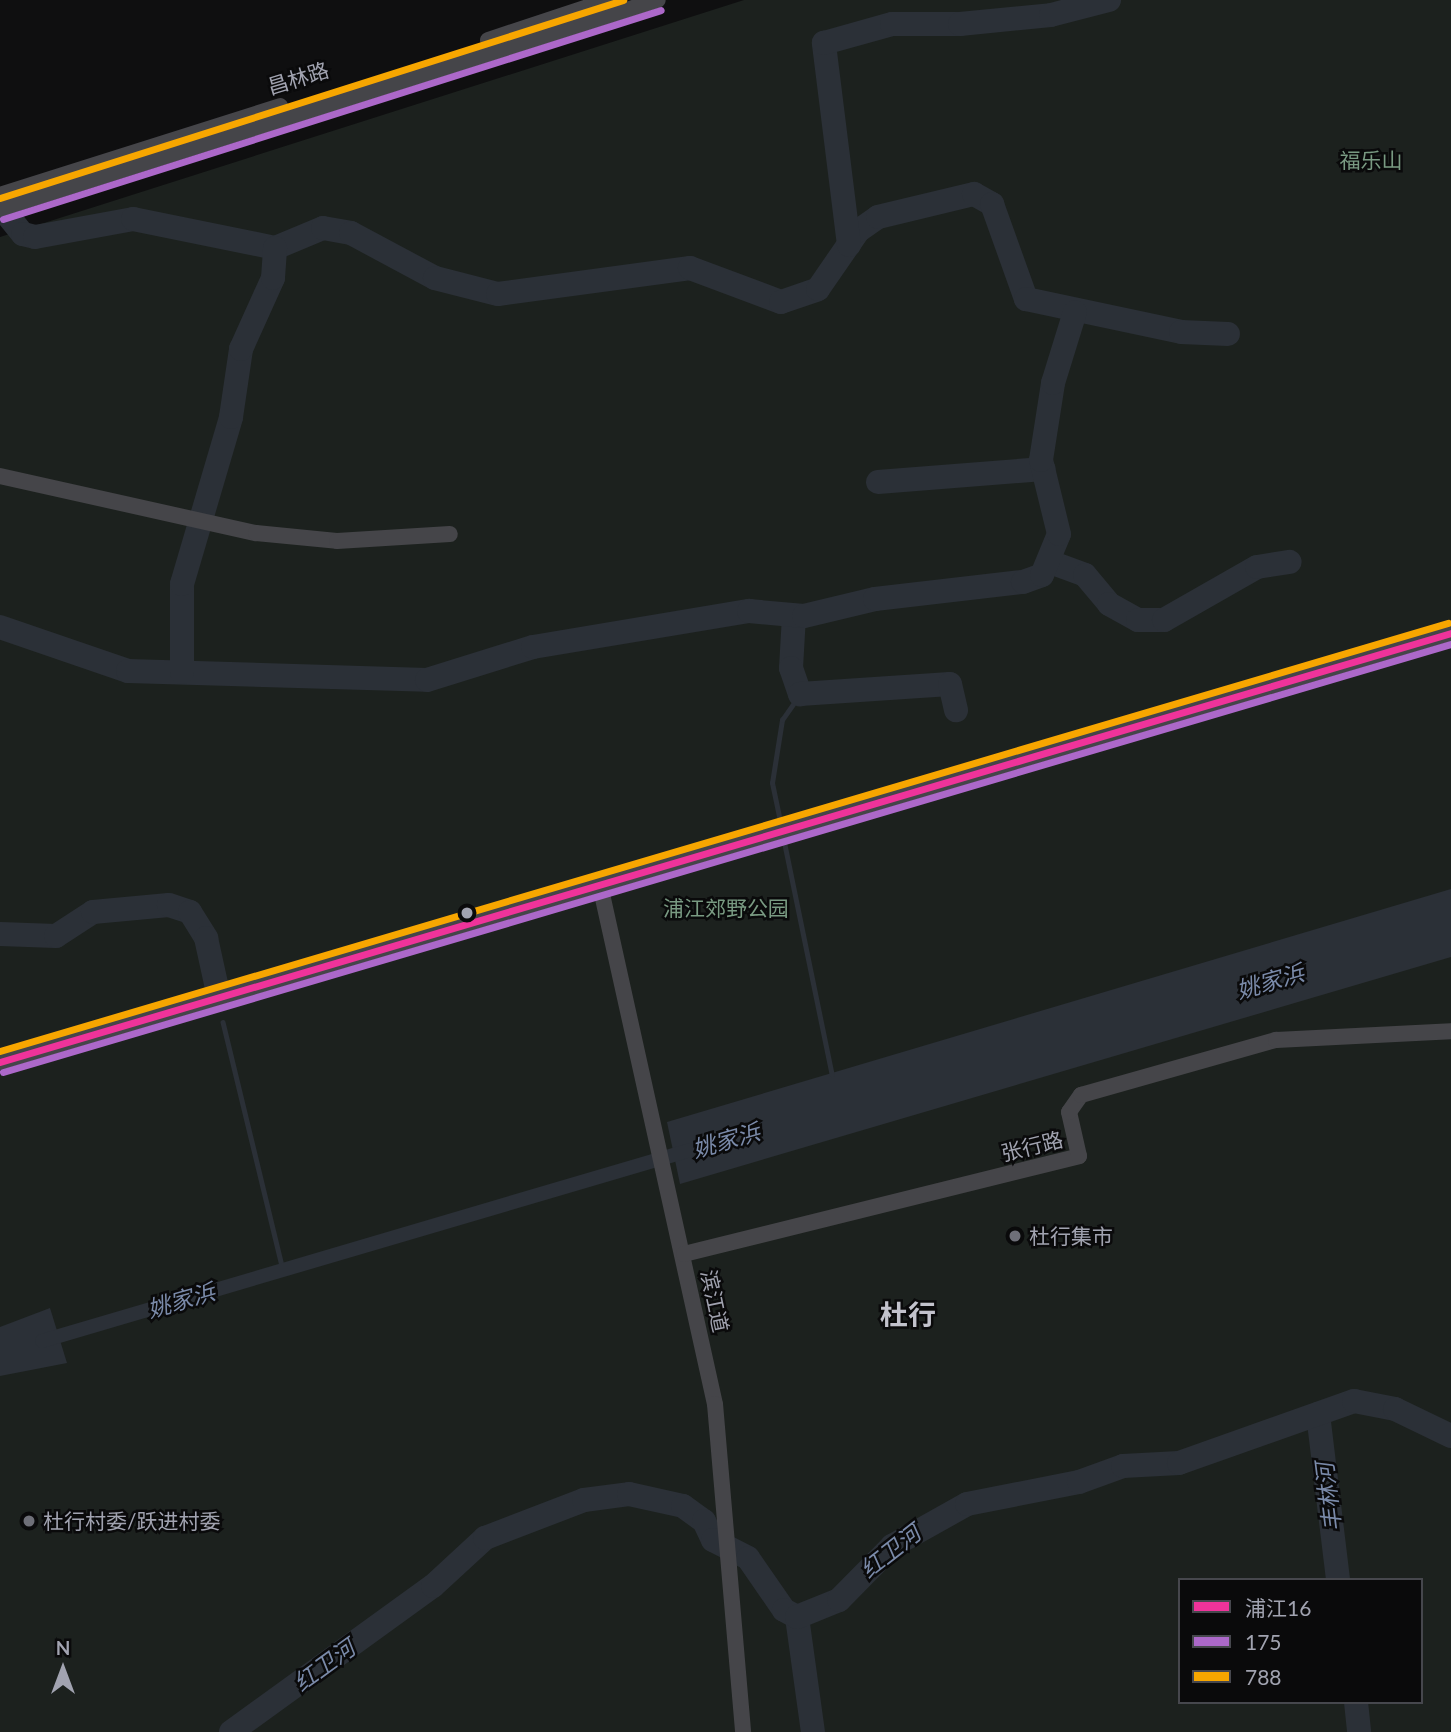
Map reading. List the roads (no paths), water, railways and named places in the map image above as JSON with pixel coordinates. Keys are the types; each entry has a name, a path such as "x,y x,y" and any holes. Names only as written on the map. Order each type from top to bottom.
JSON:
{"street":[{"name":"昌林路","path":"0,209 12,196 609,0"},
{"name":"昌林路","path":"12,196 658,0"},
{"path":"0,476 256,533 337,541 450,534"},
{"path":"0,1062 1451,633"},
{"name":"滨江道","path":"600,885 657,1132 715,1404 743,1732"},
{"name":"张行路","path":"684,1254 1079,1156 1069,1112 1081,1095 1276,1040 1451,1031"}],"water":[{"path":"1451,889 1451,957 680,1184 667,1122"},
{"path":"50,1308 67,1363 0,1376 0,1327"}],"waterway":[{"path":"849,245 824,43 892,24 960,24 1051,15 1109,0"},
{"path":"0,206 23,234 35,237 133,219 275,248 323,228 351,233 435,278 498,294 690,268 781,302 818,289 858,231 878,217 974,194 992,204 1026,299 1181,332 1228,334"},
{"path":"182,672 182,584 231,417 241,349 273,278 275,248"},
{"path":"0,627 128,671 427,680 533,647 749,611 804,616 875,599 1023,582 1042,575 1059,534 1041,460 1053,383 1075,312"},
{"path":"878,482 1043,469"},
{"path":"1050,562 1085,575 1109,604 1138,620 1164,620 1257,567 1290,562"},
{"path":"794,616 791,668 800,694 950,684 956,710"},
{"path":"781,826 772,783 782,720 800,694"},
{"path":"783,835 832,1074"},
{"path":"0,934 56,936 93,912 169,905 190,912 206,938 217,988"},
{"path":"223,1022 283,1270"},
{"name":"姚家浜","path":"42,1341 690,1150"},
{"name":"红卫河","path":"231,1732 433,1586 485,1538 584,1500 629,1494 683,1506 704,1521 713,1540 748,1558 784,1610 797,1617 839,1600 892,1546 967,1504 1079,1482 1123,1466 1179,1463 1354,1401 1395,1409 1451,1436"},
{"name":"丰林河","path":"1318,1414 1338,1578"},
{"name":"丰林河","path":"797,1617 813,1732"},
{"name":"丰林河","path":"1356,1704 1359,1732"}],"place":[{"name":"杜行集市","path":"1015,1236"},
{"name":"杜行村委/跃进村委","path":"29,1521"}],"district":[{"name":"杜行","path":"908,1314"}],"park label":[{"name":"福乐山","path":"1371,160"},
{"name":"浦江郊野公园","path":"726,908"}]}
